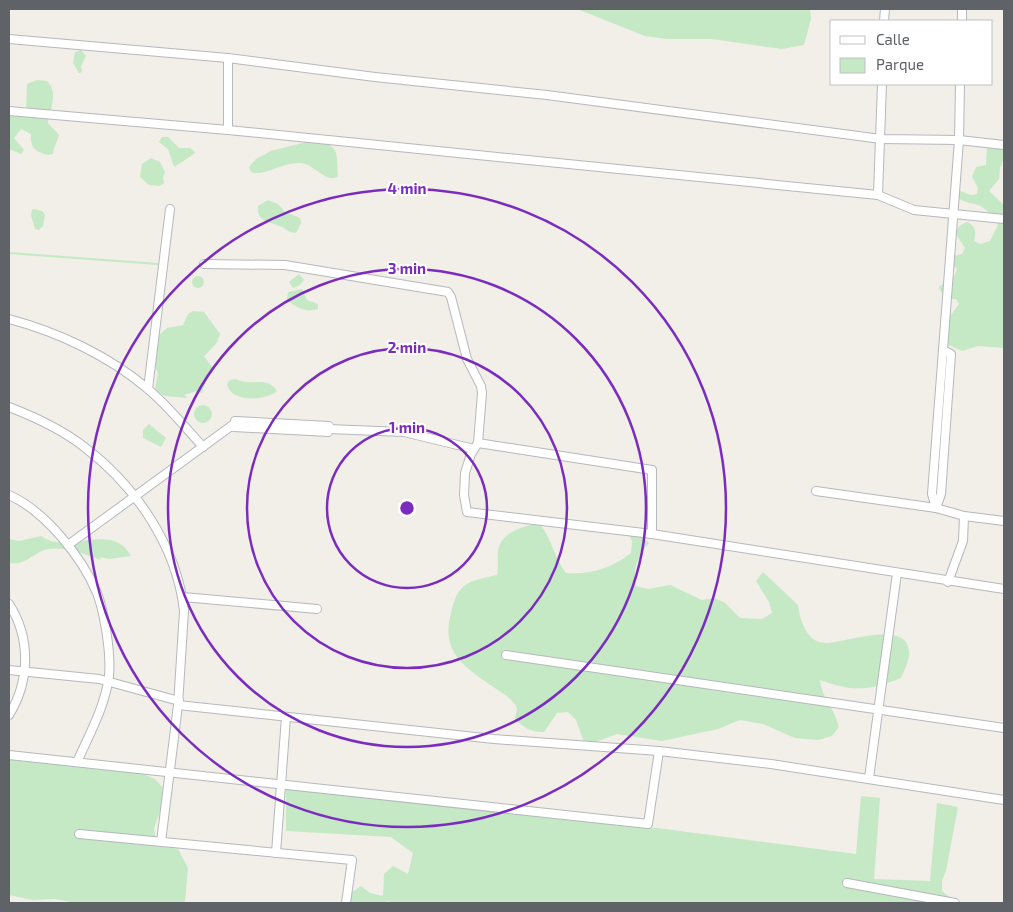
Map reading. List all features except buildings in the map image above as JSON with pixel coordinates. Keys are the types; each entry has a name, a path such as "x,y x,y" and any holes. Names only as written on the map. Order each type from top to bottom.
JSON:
{"street":[{"path":"9,39 228,58 375,77 548,95 881,139 959,140 1004,145"},
{"path":"228,58 228,130"},
{"path":"878,195 882,85"},
{"path":"936,508 932,494 959,140 960,85"},
{"path":"9,111 228,130 878,195 914,210 1004,219"},
{"path":"148,389 170,209"},
{"path":"204,264 285,265 448,292 451,297 467,359 481,386 476,446 467,463 464,487 467,512 652,534 948,582 1004,589"},
{"path":"9,319 50,333 92,352 126,372 148,389 203,447"},
{"path":"936,508 941,494 951,354 943,350"},
{"path":"9,407 43,422 83,446 135,496 160,536 173,566 183,597 184,611 179,703 161,842"},
{"path":"68,545 234,424 404,432 476,446 652,470 652,534"},
{"path":"816,491 936,508 964,516 1004,521"},
{"path":"9,495 50,524 68,545 97,593 108,656 108,681 104,701 77,762"},
{"path":"948,582 963,540 964,516"},
{"path":"869,778 897,573"},
{"path":"183,597 317,609"},
{"path":"9,604 14,612 24,641 26,672 20,693 9,715"},
{"path":"506,655 878,708 1004,728"},
{"path":"9,670 108,681 179,703 286,717 494,739 659,751 869,778 1004,800"},
{"path":"276,852 286,717"},
{"path":"9,755 648,824 659,751"},
{"path":"79,834 352,860 346,903"},
{"path":"847,883 955,903"}],"green space":[{"path":"577,9 810,9 811,19 804,45 782,49 712,39 667,39 645,36"},
{"path":"81,50 86,56 81,66 82,72 79,73 73,63 75,52"},
{"path":"37,80 47,81 53,91 53,101 48,123 59,135 53,154 47,155 39,152 32,146 31,134 21,129 14,138 24,150 21,154 9,149 9,111 26,112 27,84"},
{"path":"162,137 168,137 179,148 190,148 195,152 174,167 168,149 159,142"},
{"path":"318,139 334,149 337,157 338,177 328,177 310,166 300,163 261,173 251,172 249,167 256,159 271,151"},
{"path":"1004,141 1004,158 1000,168 999,179 989,191 1004,205 1004,348 978,346 962,351 949,345 947,342 949,318 959,304 956,299 950,299 945,296 939,287 953,278 957,268 946,265 945,258 962,254 965,248 956,234 962,224 967,222 974,227 974,241 980,244 990,241 998,225 985,209 959,198 955,189 971,195 977,194 978,188 972,177 976,167 986,165 987,147"},
{"path":"151,158 160,162 165,172 163,177 164,183 160,186 149,185 140,177 142,164"},
{"path":"268,200 278,204 285,212 300,218 301,223 296,233 269,222 259,215 258,206"},
{"path":"34,209 42,211 45,215 43,226 39,230 35,229 31,215"},
{"path":"9,252 158,263 158,265 9,254"},
{"path":"299,274 304,280 300,285 293,288 289,282"},
{"path":"196,276 200,276 204,282 200,288 196,288 192,284 192,280"},
{"path":"302,289 307,300 318,304 318,309 301,309 287,299 288,292"},
{"path":"193,311 204,312 220,334 216,344 204,356 213,368 207,377 202,393 197,391 184,395 188,398 165,396 155,390 158,373 151,357 151,351 159,335 167,328 183,325 188,314"},
{"path":"235,379 246,382 267,383 277,391 265,397 241,397 235,395 227,384 230,380"},
{"path":"943,397 946,398 940,497 935,497"},
{"path":"203,405 209,408 212,414 209,420 203,423 197,420 194,414 197,408"},
{"path":"149,424 166,438 161,447 143,438 143,430"},
{"path":"539,523 566,573 592,572 624,558 631,553 632,542 629,532 641,536 649,543 635,568 636,586 648,589 670,585 702,600 714,598 724,602 740,618 762,619 772,613 769,602 756,581 763,572 798,605 802,623 813,639 825,643 873,635 886,634 898,636 906,642 909,652 905,669 901,678 870,688 842,687 820,680 823,693 839,727 832,736 818,740 795,738 763,724 740,720 718,729 662,741 617,734 595,742 584,742 576,720 568,712 557,713 544,732 528,729 515,719 517,708 512,701 462,663 456,655 451,646 449,623 455,600 462,588 473,581 497,575 498,551 503,539 513,531"},
{"path":"41,536 52,541 64,542 113,540 123,546 131,556 109,559 99,557 101,560 64,549 49,549 23,562 9,563 9,539 19,541"},
{"path":"9,756 69,761 100,770 123,768 134,770 155,779 163,788 164,798 154,829 157,845 178,849 188,868 185,901 182,903 77,903 55,899 33,900 9,895"},
{"path":"286,788 657,828 856,854 861,796 880,798 874,879 930,881 937,803 958,807 946,871 942,881 942,891 957,903 395,903 388,901 382,903 350,903 351,893 361,886 370,893 383,896 384,874 393,866 408,874 413,853 391,837 286,831"}]}
